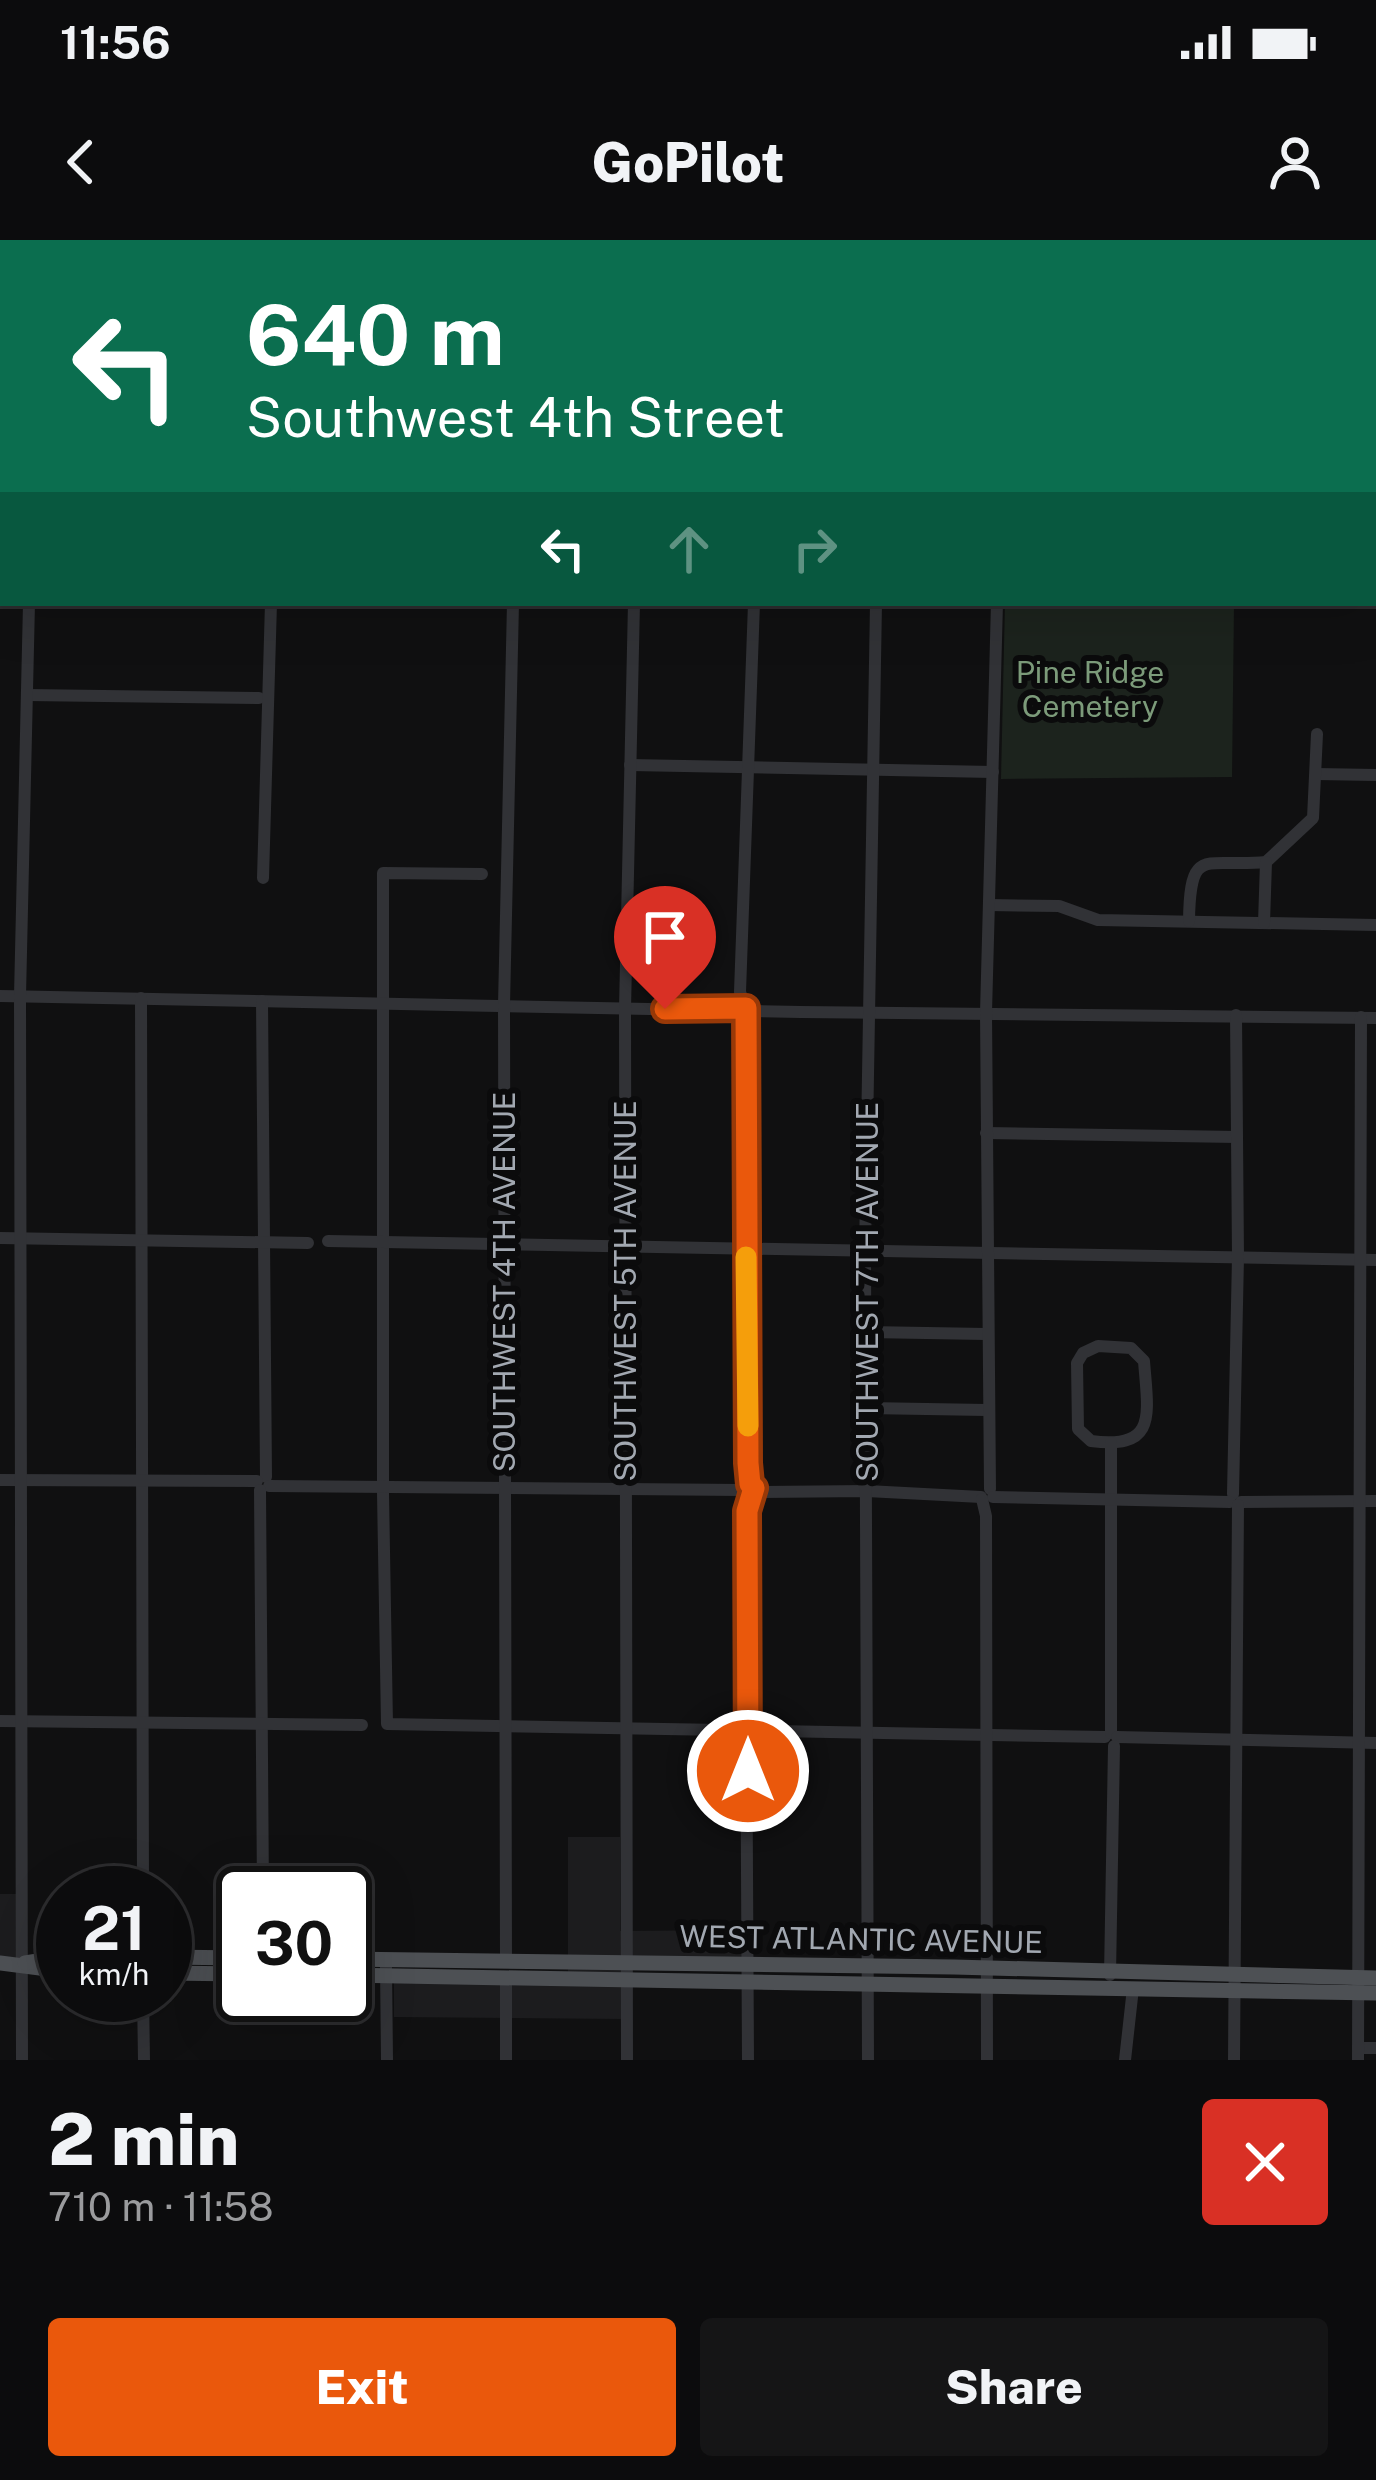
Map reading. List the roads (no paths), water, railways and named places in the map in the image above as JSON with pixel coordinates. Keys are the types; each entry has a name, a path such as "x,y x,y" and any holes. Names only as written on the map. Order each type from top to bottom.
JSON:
{"main road":[{"path":"22,1964 36,1960"},
{"name":"WEST ATLANTIC AVENUE","path":"372,1965 469,1977 540,1962 627,1971"},
{"path":"0,1963 36,1966"},
{"name":"WEST ATLANTIC AVENUE","path":"372,1970 748,1972 1358,1985 1376,1978"},
{"name":"WEST ATLANTIC AVENUE","path":"1110,1980 1133,1988 1234,1983"},
{"name":"WEST ATLANTIC AVENUE","path":"1358,1985 1376,1994"}],"street":[{"path":"22,2060 20,996 29,606"},
{"path":"263,878 271,606"},
{"name":"SOUTHWEST 4TH AVENUE","path":"506,2060 504,1005 513,606"},
{"name":"SOUTHWEST 5TH AVENUE","path":"627,2060 625,1009 634,606"},
{"path":"748,2060 746,1008 740,992 754,606"},
{"name":"SOUTHWEST 7TH AVENUE","path":"868,2060 865,1252 876,606"},
{"path":"987,2060 986,1013 997,606"},
{"path":"27,695 259,698"},
{"path":"1189,921 1190,882 1199,867 1210,862 1266,862 1313,818 1317,734"},
{"path":"629,765 993,772"},
{"path":"1316,774 1376,775"},
{"path":"1264,922 1266,862"},
{"path":"482,874 383,873 382,1486 387,1724 1376,1743"},
{"path":"989,905 1058,906 1098,920 1376,925"},
{"path":"0,996 1369,1017 1369,1260 1360,1501 1358,2054 1376,2048"},
{"path":"141,998 143,1866"},
{"path":"262,1000 263,1866"},
{"path":"1234,2060 1236,1016"},
{"path":"986,1133 1237,1137"},
{"path":"0,1238 308,1243"},
{"path":"328,1241 1369,1260"},
{"path":"867,1332 986,1334"},
{"path":"1098,1346 1131,1348 1141,1355 1144,1366 1143,1430 1130,1442 1111,1443 1085,1438 1077,1423 1077,1364 1082,1353 1098,1346"},
{"path":"867,1408 986,1410"},
{"path":"1110,1980 1111,1443"},
{"path":"0,1480 748,1493 958,1495 964,1491 1235,1502 1376,1501"},
{"path":"0,1721 362,1724"},
{"path":"386,1968 387,2060"},
{"path":"1125,2060 1133,1988"},
{"path":"143,2022 143,2060"}],"park label":[{"name":"Pine Ridge Cemetery","path":"1090,690"}]}
